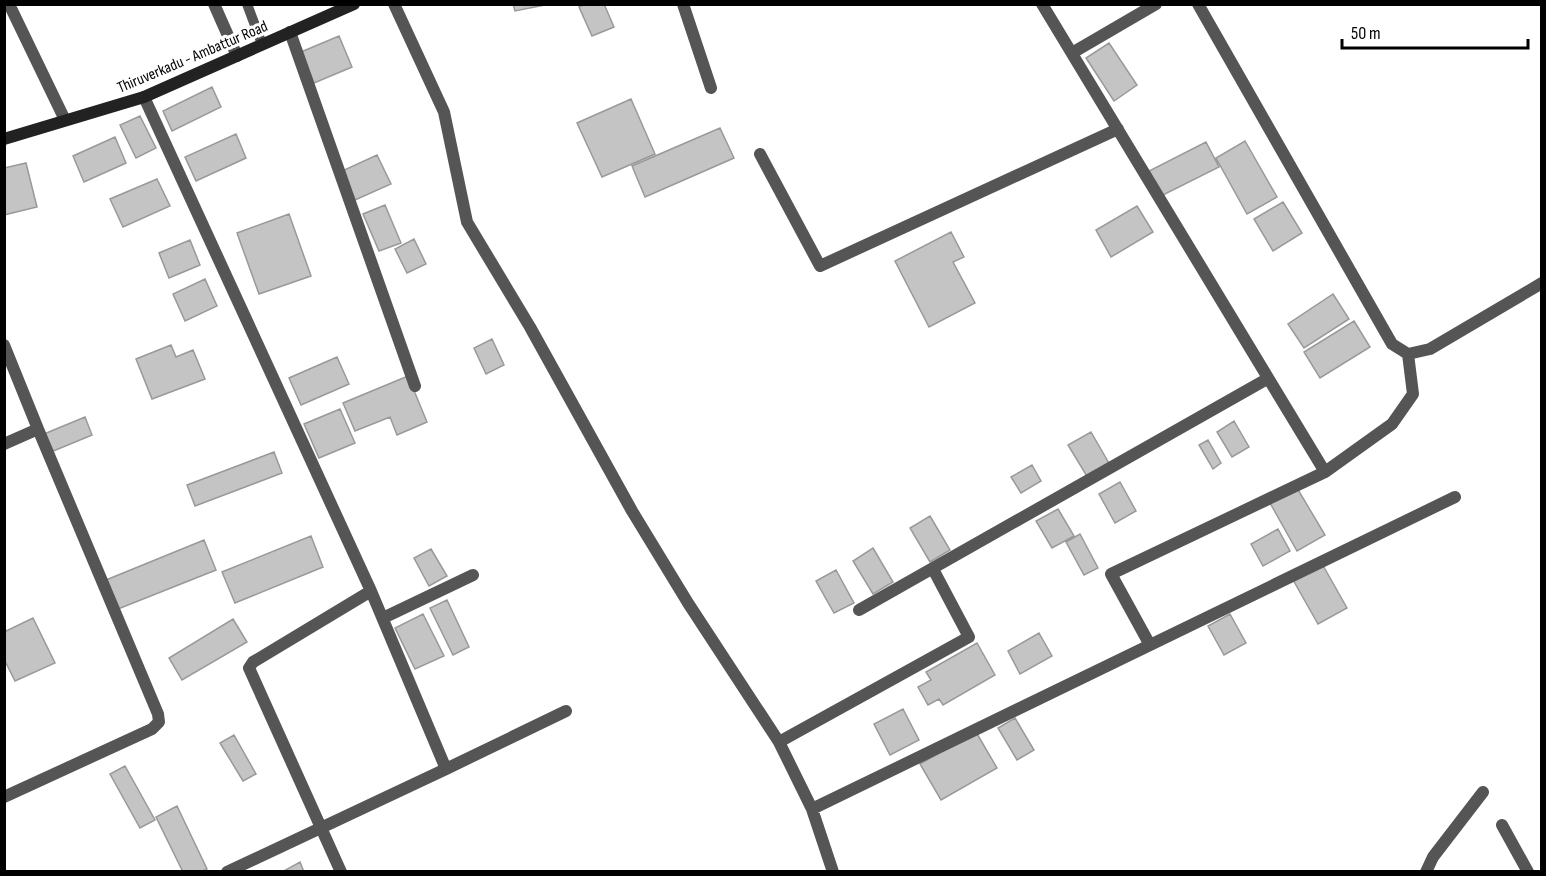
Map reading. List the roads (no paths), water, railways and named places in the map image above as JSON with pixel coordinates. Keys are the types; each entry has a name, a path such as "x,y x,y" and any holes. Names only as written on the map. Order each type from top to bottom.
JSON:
{"main road":[{"name":"Thiruverkadu - Ambattur Road","path":"4,139 144,97 354,4"}],"street":[{"path":"9,4 65,120"},
{"path":"214,4 237,56"},
{"path":"394,4 444,112 467,222 531,327 632,511 682,593 779,742 812,809 832,872"},
{"path":"683,4 711,88"},
{"path":"1042,4 1325,472"},
{"path":"1072,53 1156,4"},
{"path":"1198,4 1392,344 1408,354 1430,349 1542,283"},
{"path":"290,32 415,386"},
{"path":"144,97 371,591 446,769"},
{"path":"760,154 820,266 1118,129"},
{"path":"4,345 158,714 159,722 152,729 4,798"},
{"path":"1150,645 1111,574 1325,472 1392,424 1413,394 1408,354"},
{"path":"859,610 1267,378"},
{"path":"4,444 38,429"},
{"path":"812,809 1455,497"},
{"path":"779,742 969,637 933,569"},
{"path":"382,618 473,575"},
{"path":"341,872 249,668 253,662 371,591"},
{"path":"227,872 245,867 322,827 566,711"},
{"path":"1426,872 1433,857 1483,792"},
{"path":"1502,825 1528,872"}],"lane":[{"path":"247,4 262,45"}]}
